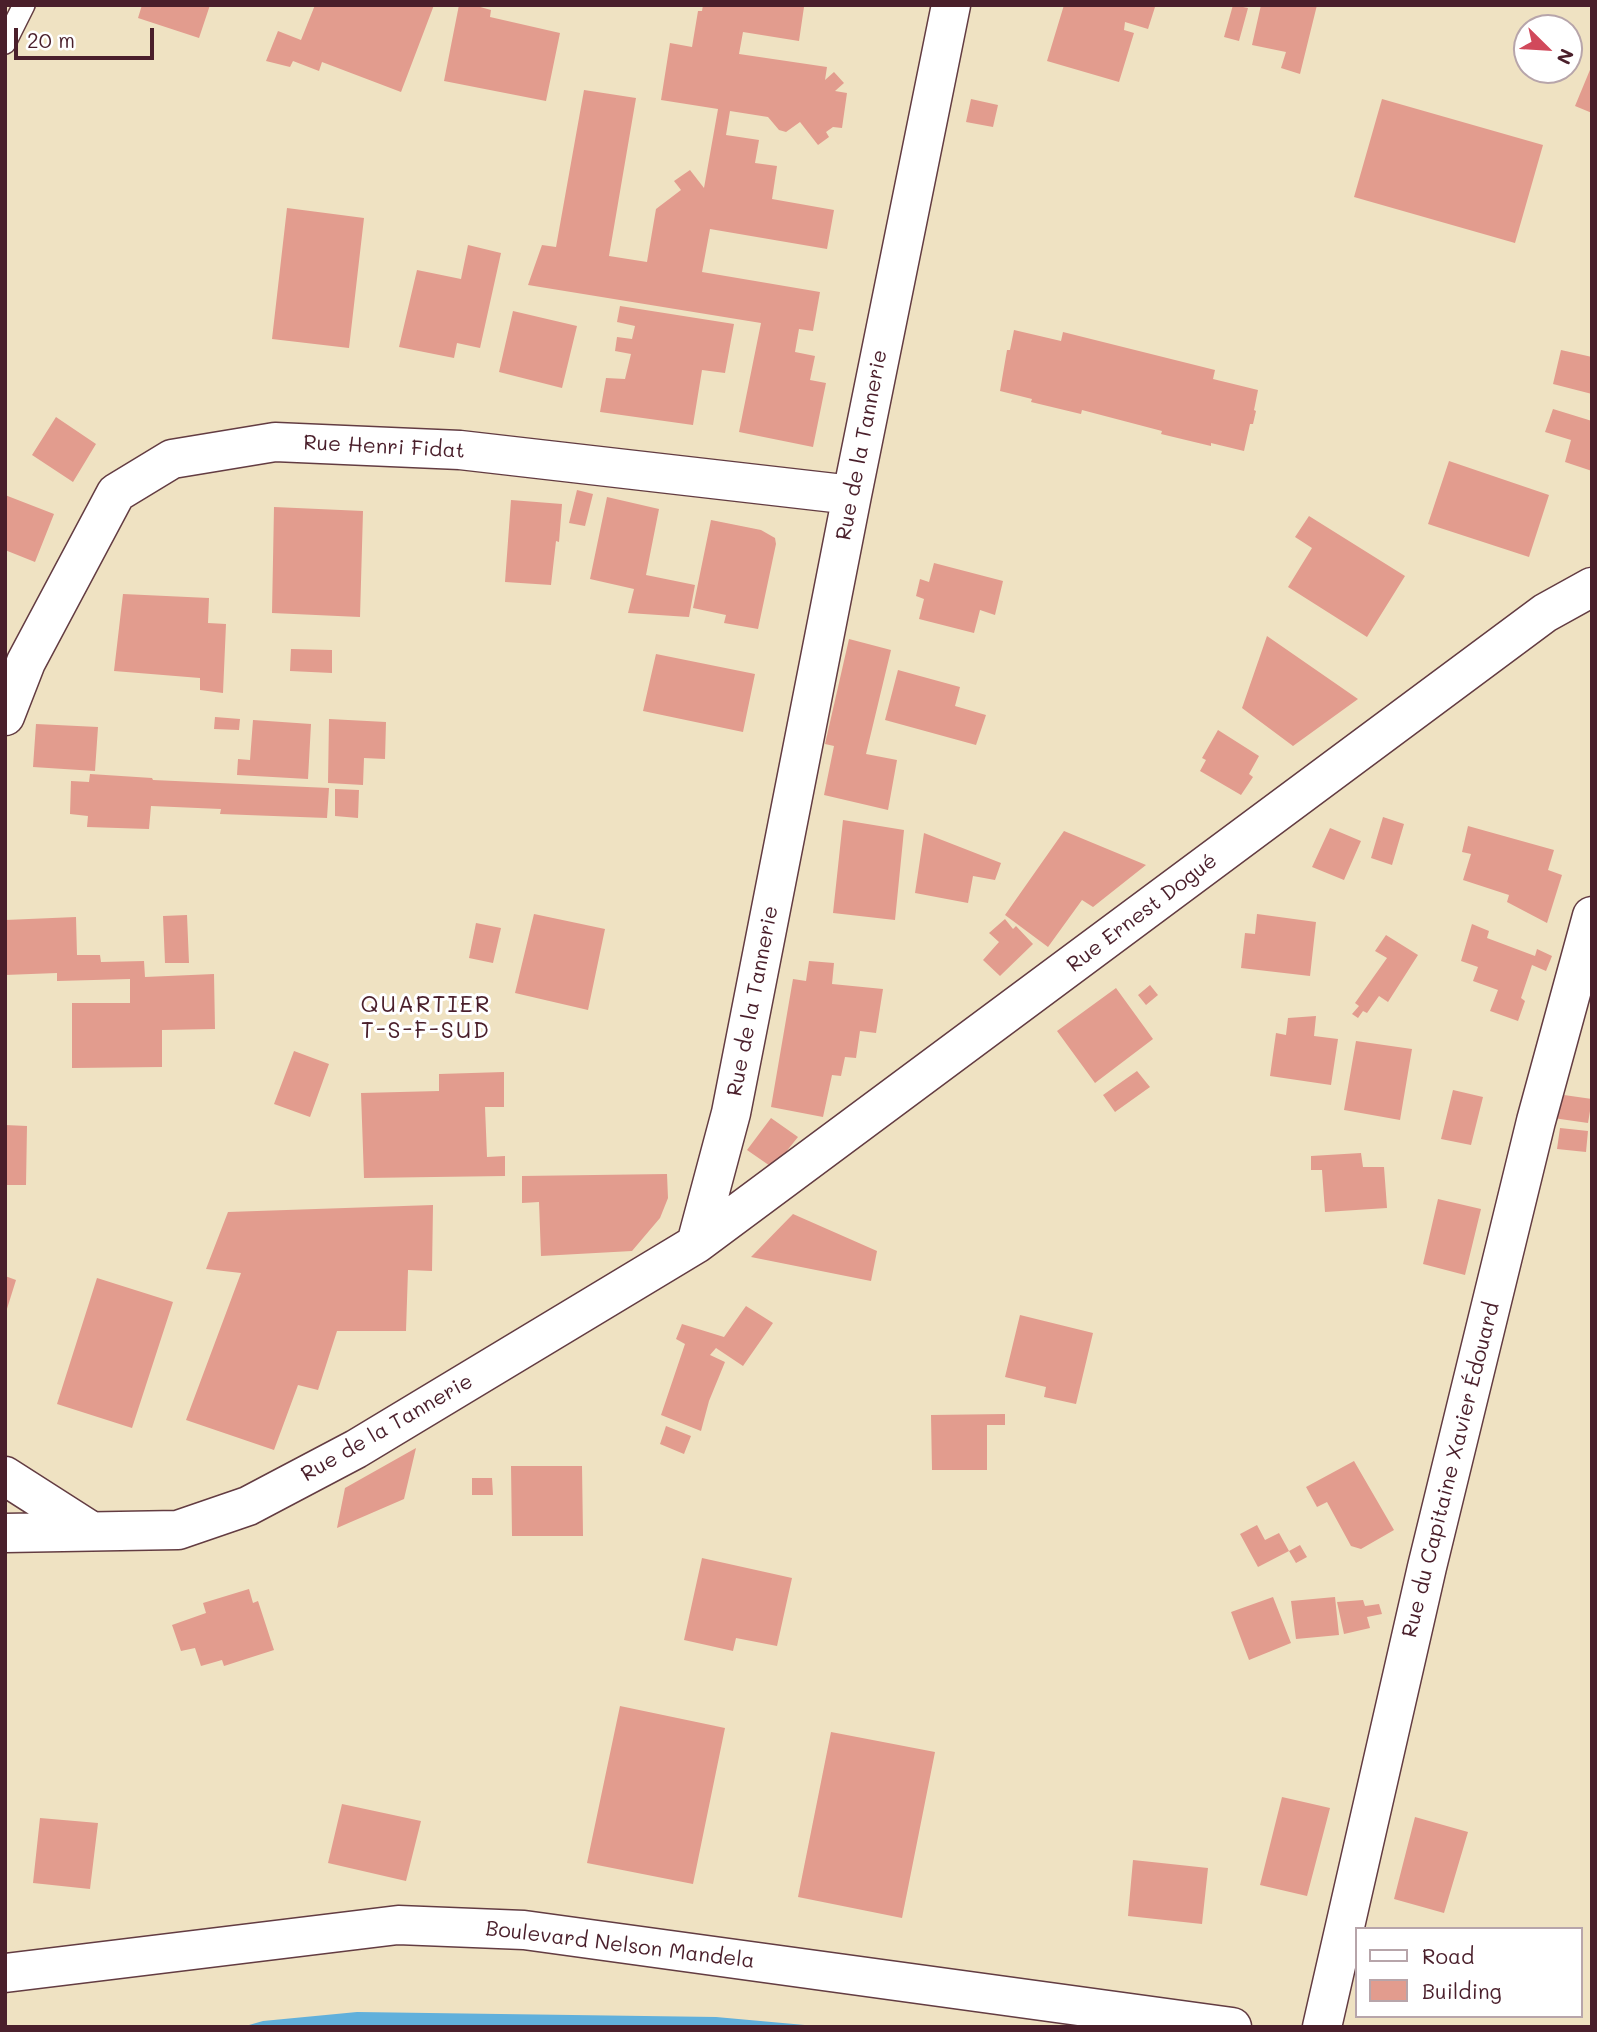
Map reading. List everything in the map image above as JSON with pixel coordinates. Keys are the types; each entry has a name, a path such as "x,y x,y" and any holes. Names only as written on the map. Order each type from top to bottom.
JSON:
{"street":[{"name":"Rue de la Tannerie","path":"5,1533 178,1530 248,1506 356,1449 696,1244 731,1112 951,5"},
{"name":"Rue Henri Fidat","path":"5,716 16,661 116,493 172,459 275,442 460,450 852,495"},
{"name":"Rue Ernest Dogué","path":"696,1244 1545,613 1592,587"},
{"name":"Rue du Capitaine Xavier Édouard","path":"1322,2027 1437,1526 1536,1121 1592,916"},
{"path":"5,1476 91,1531"},
{"name":"Boulevard Nelson Mandela","path":"5,1973 398,1925 524,1930 1232,2027"}],"lane":[{"path":"5,43 24,5"}],"water":[{"path":"357,2012 716,2017 827,2027 242,2027 263,2021"}],"building":[{"path":"142,5 210,5 199,38 138,18"},
{"path":"315,5 434,5 401,92 322,62 319,71 293,61 290,67 266,61 278,31 301,40"},
{"path":"459,5 473,5 491,10 490,17 560,33 546,101 444,81"},
{"path":"703,5 804,7 799,41 743,32 739,54 827,67 825,80 834,72 844,83 835,91 847,93 842,128 833,127 826,132 829,137 818,145 800,122 786,132 779,130 768,117 730,111 726,135 759,140 755,163 777,166 772,199 834,210 827,249 710,229 702,272 820,292 813,331 799,329 795,352 815,356 810,380 826,383 813,447 739,432 761,323 528,285 542,245 556,247 584,90 636,98 609,256 647,262 656,209 681,190 674,181 690,170 704,188 718,109 661,100 670,43 692,47 698,11 702,11"},
{"path":"1064,5 1155,7 1148,29 1125,22 1124,30 1134,33 1119,82 1047,61"},
{"path":"1233,5 1248,8 1239,41 1224,37"},
{"path":"1261,5 1317,5 1300,74 1281,68 1286,52 1252,45"},
{"path":"1592,65 1592,113 1575,106"},
{"path":"971,99 998,105 993,127 966,122"},
{"path":"1382,99 1543,145 1515,243 1354,197"},
{"path":"287,208 364,218 349,348 272,339"},
{"path":"468,245 501,253 480,348 457,343 454,358 399,347 417,270 461,279"},
{"path":"620,306 734,324 725,373 702,370 693,425 600,412 606,378 625,379 631,354 615,351 617,337 632,339 635,326 617,322"},
{"path":"513,311 577,326 562,388 499,372"},
{"path":"1014,330 1061,341 1063,332 1215,370 1213,379 1258,390 1256,411 1244,451 1161,434 1162,431 1082,410 1081,414 1031,402 1032,399 1000,391 1007,350 1010,350"},
{"path":"1561,350 1592,357 1592,394 1553,384"},
{"path":"1553,409 1592,421 1592,471 1565,462 1571,440 1545,432"},
{"path":"56,417 96,444 73,482 32,455"},
{"path":"1449,461 1549,495 1529,557 1428,524"},
{"path":"577,490 593,494 585,526 569,523"},
{"path":"5,495 54,514 35,562 5,550"},
{"path":"607,497 659,509 646,575 695,585 689,617 628,613 634,589 590,579"},
{"path":"511,500 562,504 559,542 556,541 551,585 505,582"},
{"path":"274,507 363,511 360,617 272,613"},
{"path":"1309,516 1405,576 1367,637 1288,587 1312,548 1295,537"},
{"path":"711,520 761,530 775,538 758,629 724,623 726,615 693,608"},
{"path":"934,563 1003,581 995,615 980,610 974,633 919,619 924,599 916,596 920,579 929,582"},
{"path":"123,594 209,598 208,623 226,624 223,693 200,690 200,678 114,671"},
{"path":"1267,636 1358,699 1293,746 1242,708"},
{"path":"849,639 891,650 866,754 897,760 888,810 824,795 834,746 825,744"},
{"path":"291,649 332,650 332,673 290,671"},
{"path":"656,654 755,674 743,732 643,711"},
{"path":"898,670 960,687 955,706 986,715 976,745 885,720"},
{"path":"215,717 240,719 239,730 214,729"},
{"path":"329,719 386,722 385,759 364,758 363,785 328,783"},
{"path":"253,720 311,724 308,779 237,775 238,759 250,760"},
{"path":"36,724 98,727 95,771 33,767"},
{"path":"1218,730 1259,756 1249,774 1253,777 1241,795 1200,771 1206,760 1202,758"},
{"path":"90,774 153,780 329,788 327,818 220,814 221,809 151,806 149,829 87,827 88,816 70,814 71,781 89,782"},
{"path":"335,789 359,790 358,818 335,816"},
{"path":"1383,817 1404,824 1392,865 1371,858"},
{"path":"843,820 904,830 895,920 833,913"},
{"path":"1468,826 1554,850 1548,870 1562,875 1547,923 1507,902 1509,895 1463,880 1471,854 1462,852"},
{"path":"1330,828 1361,841 1344,880 1312,867"},
{"path":"1064,831 1146,865 1093,907 1082,900 1048,947 1005,915"},
{"path":"924,833 1001,863 995,880 973,876 968,903 915,893"},
{"path":"534,914 605,929 588,1010 515,993"},
{"path":"1257,914 1316,922 1310,976 1241,968 1245,933 1255,934"},
{"path":"187,915 189,963 165,963 163,916"},
{"path":"76,917 77,955 100,955 101,962 144,961 145,977 214,974 215,1029 162,1030 162,1067 72,1068 72,1003 130,1003 130,979 57,981 57,973 5,975 5,920"},
{"path":"1005,919 1013,929 1016,926 1033,944 1000,976 983,960 999,942 989,933"},
{"path":"476,923 501,928 493,963 469,958"},
{"path":"1472,924 1489,931 1487,938 1535,956 1537,949 1552,956 1546,971 1532,965 1521,998 1525,1001 1518,1021 1490,1011 1498,990 1473,981 1478,967 1461,961"},
{"path":"1386,935 1418,955 1388,1002 1379,996 1367,1013 1363,1011 1358,1018 1352,1014 1359,1006 1355,1003 1387,958 1375,951"},
{"path":"809,961 834,963 832,984 883,989 876,1033 860,1031 856,1058 845,1057 841,1076 832,1075 823,1117 771,1107 793,979 806,981"},
{"path":"1150,985 1158,995 1146,1005 1138,995"},
{"path":"1116,988 1153,1039 1095,1083 1057,1031"},
{"path":"1316,1016 1314,1036 1338,1039 1331,1085 1270,1076 1276,1033 1286,1035 1288,1018"},
{"path":"1356,1041 1412,1049 1400,1120 1344,1110"},
{"path":"294,1051 329,1064 310,1117 274,1104"},
{"path":"1137,1071 1150,1087 1115,1112 1103,1095"},
{"path":"504,1072 504,1107 485,1107 487,1157 505,1156 505,1176 364,1178 361,1093 439,1091 439,1074"},
{"path":"1453,1090 1483,1097 1471,1145 1441,1139"},
{"path":"1557,1094 1592,1099 1588,1123 1553,1118"},
{"path":"771,1118 798,1137 773,1168 747,1150"},
{"path":"5,1125 27,1126 26,1185 5,1185"},
{"path":"1560,1128 1588,1131 1586,1152 1557,1149"},
{"path":"1361,1153 1363,1167 1384,1167 1387,1208 1325,1212 1322,1170 1311,1170 1311,1156"},
{"path":"667,1174 668,1198 660,1218 632,1251 541,1256 539,1202 522,1203 522,1176"},
{"path":"1438,1199 1481,1209 1465,1275 1423,1264"},
{"path":"433,1205 432,1271 408,1270 406,1331 337,1331 318,1390 298,1385 274,1450 186,1420 241,1273 206,1269 228,1212"},
{"path":"793,1214 877,1251 871,1281 751,1257"},
{"path":"5,1276 16,1280 6,1312 5,1312"},
{"path":"97,1278 173,1302 132,1428 57,1404"},
{"path":"746,1306 773,1323 743,1366 716,1348 710,1355 725,1362 709,1401 701,1431 661,1415 685,1344 676,1339 682,1324 724,1337"},
{"path":"1020,1315 1093,1333 1076,1404 1044,1397 1046,1387 1005,1377"},
{"path":"1005,1414 1005,1425 987,1425 987,1470 932,1470 931,1415"},
{"path":"666,1426 691,1436 684,1454 660,1444"},
{"path":"416,1448 404,1499 337,1528 345,1488"},
{"path":"1354,1461 1394,1530 1361,1549 1351,1546 1327,1502 1317,1507 1306,1487"},
{"path":"511,1466 582,1466 583,1536 512,1536"},
{"path":"472,1478 492,1478 493,1495 472,1495"},
{"path":"1257,1525 1265,1540 1279,1533 1289,1551 1258,1567 1240,1534"},
{"path":"1300,1545 1307,1557 1296,1563 1289,1551"},
{"path":"702,1558 792,1578 777,1646 736,1638 733,1651 684,1640"},
{"path":"249,1589 253,1603 258,1601 274,1650 224,1666 222,1660 201,1666 195,1648 181,1651 172,1625 206,1613 203,1603"},
{"path":"1273,1597 1291,1643 1249,1660 1231,1612"},
{"path":"1335,1597 1339,1635 1296,1639 1291,1601"},
{"path":"1363,1600 1365,1606 1379,1604 1382,1614 1367,1617 1370,1628 1344,1634 1337,1602"},
{"path":"620,1706 725,1728 693,1884 587,1863"},
{"path":"831,1732 935,1752 902,1918 798,1897"},
{"path":"1282,1797 1330,1808 1307,1896 1260,1885"},
{"path":"342,1804 421,1821 406,1881 328,1863"},
{"path":"1415,1817 1468,1832 1444,1913 1394,1899"},
{"path":"40,1818 98,1823 90,1889 33,1883"},
{"path":"1133,1860 1208,1868 1202,1924 1128,1916"}],"district":[{"name":"QUARTIER T-S-F-SUD","path":"426,1018"}]}
